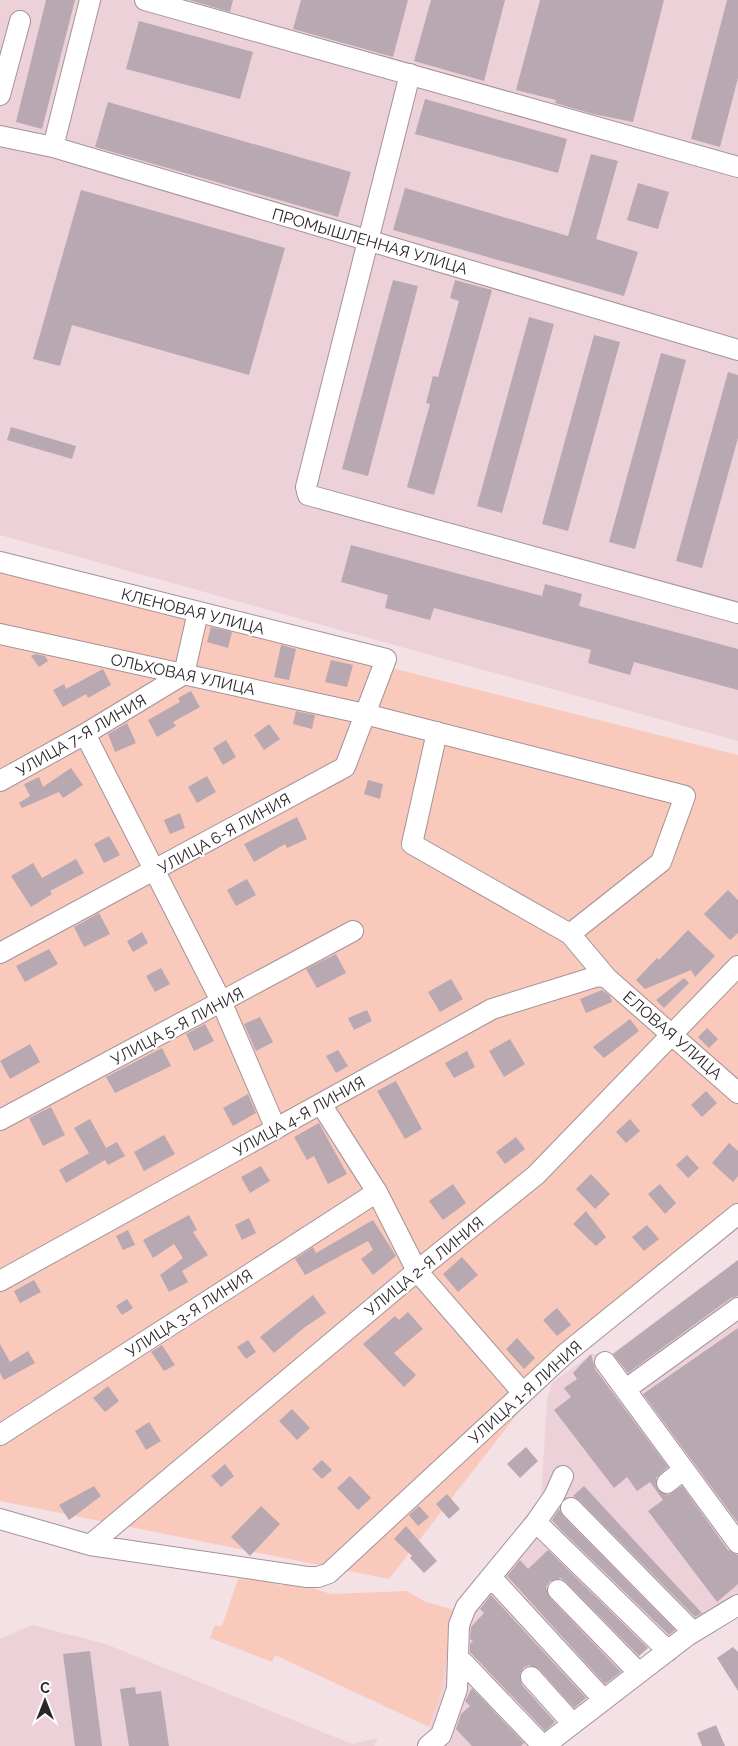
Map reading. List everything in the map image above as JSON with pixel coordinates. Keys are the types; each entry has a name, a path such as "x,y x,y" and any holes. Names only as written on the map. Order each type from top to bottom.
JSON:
{"street":[{"path":"52,148 90,0"},
{"path":"145,0 738,167"},
{"path":"0,95 20,21"},
{"path":"410,74 306,487 308,495 738,613"},
{"name":"ПРОМЫШЛЕННАЯ УЛИЦА","path":"0,136 52,148 738,350"},
{"name":"КЛЕНОВАЯ УЛИЦА","path":"0,562 386,659"},
{"path":"184,674 198,612"},
{"name":"ОЛЬХОВАЯ УЛИЦА","path":"0,634 365,714 685,796 661,862 570,934"},
{"name":"УЛИЦА 6-Я ЛИНИЯ","path":"0,952 345,766 386,659"},
{"name":"УЛИЦА 7-Я ЛИНИЯ","path":"0,781 86,734 184,674"},
{"path":"437,732 412,844 570,934"},
{"path":"86,734 221,1001 276,1129"},
{"name":"УЛИЦА 5-Я ЛИНИЯ","path":"0,1120 353,931"},
{"name":"ЕЛОВАЯ УЛИЦА","path":"570,934 607,978 738,1093"},
{"name":"УЛИЦА 2-Я ЛИНИЯ","path":"90,1545 416,1271 536,1175 738,966"},
{"name":"УЛИЦА 4-Я ЛИНИЯ","path":"0,1281 492,1009 598,976 607,978"},
{"path":"321,1104 377,1192 416,1271 523,1393"},
{"name":"УЛИЦА 3-Я ЛИНИЯ","path":"0,1435 377,1192"},
{"name":"УЛИЦА 1-Я ЛИНИЯ","path":"90,1545 307,1578 329,1573 565,1354 738,1214"},
{"path":"626,1389 738,1308"},
{"path":"605,1362 738,1543"},
{"path":"667,1483 683,1470"},
{"path":"428,1746 441,1734 458,1689 459,1625 466,1607 536,1522 554,1496 562,1476"},
{"path":"571,1508 693,1632"},
{"path":"0,1519 90,1545"},
{"path":"536,1522 668,1651"},
{"path":"490,1577 604,1700"},
{"path":"558,1590 639,1673"},
{"path":"458,1657 543,1746 693,1632 738,1605"},
{"path":"531,1677 573,1724"}],"shaded area":[{"path":"0,0 738,0 738,741 0,535"},
{"path":"0,561 360,660 738,755 738,1217 570,1346 389,1579 0,1501"},
{"path":"738,1260 738,1597 658,1651 651,1645 603,1689 533,1746 430,1746 424,1744 440,1697 455,1610 541,1496 547,1400 552,1383 591,1354 613,1353"},
{"path":"238,1579 262,1580 283,1586 286,1580 331,1594 407,1591 426,1602 455,1610 440,1697 429,1727 275,1655 272,1662 210,1638 215,1625 222,1626"},
{"path":"32,1625 106,1644 352,1744 378,1738 374,1746 0,1746 0,1639"}],"building":[{"path":"46,0 75,0 42,129 16,122"},
{"path":"189,0 233,0 230,12"},
{"path":"301,0 408,0 393,57 293,29"},
{"path":"431,0 505,0 484,81 414,61"},
{"path":"540,0 664,0 633,122 593,114 555,103 556,100 516,90"},
{"path":"727,0 738,0 738,78 720,147 691,139"},
{"path":"139,21 253,52 240,99 126,69"},
{"path":"425,99 567,139 558,173 415,134"},
{"path":"108,102 351,172 338,217 95,147"},
{"path":"591,154 618,161 596,239 638,252 624,296 393,230 405,188 568,236"},
{"path":"638,183 669,192 658,229 627,220"},
{"path":"81,190 285,248 249,375 72,325 60,366 33,359"},
{"path":"393,280 418,286 368,476 342,469"},
{"path":"455,280 492,290 434,495 407,487 430,404 426,403 433,376 438,377 459,301 450,298"},
{"path":"529,317 554,324 502,513 477,506"},
{"path":"594,335 620,342 568,531 542,524"},
{"path":"661,353 686,360 635,549 609,542"},
{"path":"728,372 738,375 738,438 702,568 676,561"},
{"path":"11,427 76,446 72,459 7,440"},
{"path":"351,545 542,596 545,584 582,594 579,606 738,649 738,690 634,662 630,675 588,663 591,650 434,608 430,620 385,608 388,595 341,582"},
{"path":"211,627 232,632 228,648 207,642"},
{"path":"281,645 296,649 289,680 274,677"},
{"path":"35,654 45,656 48,661 39,667 31,656"},
{"path":"331,660 353,665 347,687 325,682"},
{"path":"103,669 111,685 88,698 86,694 63,707 53,690 64,684 66,689"},
{"path":"191,691 200,707 173,722 176,726 157,737 148,720 180,702 178,698"},
{"path":"296,711 315,715 312,729 293,724"},
{"path":"127,723 136,743 115,752 108,734"},
{"path":"269,724 280,739 264,750 254,735"},
{"path":"226,740 236,757 223,765 213,748"},
{"path":"71,768 83,785 63,798 59,792 22,808 19,803 30,796 24,784 39,777 43,787"},
{"path":"207,776 216,792 197,803 188,787"},
{"path":"368,780 383,784 380,799 364,794"},
{"path":"180,813 185,828 170,834 164,820"},
{"path":"297,817 307,839 287,848 285,844 254,862 244,844"},
{"path":"109,836 120,855 104,863 94,844"},
{"path":"76,859 84,873 50,891 52,894 31,907 11,876 33,863 42,878"},
{"path":"247,879 256,895 236,906 227,890"},
{"path":"728,890 738,900 738,933 730,940 704,914"},
{"path":"99,913 110,934 84,947 74,927"},
{"path":"688,930 715,956 695,977 691,970 645,989 636,980 657,958 659,960"},
{"path":"142,932 148,943 133,952 127,941"},
{"path":"49,949 58,964 25,982 16,966"},
{"path":"336,954 346,973 317,988 306,969"},
{"path":"161,968 170,984 155,992 146,976"},
{"path":"684,978 689,983 664,1008 656,1000"},
{"path":"451,979 463,999 440,1012 428,992"},
{"path":"602,990 610,996 612,1002 586,1013 580,999"},
{"path":"367,1010 372,1021 354,1030 348,1018"},
{"path":"260,1017 273,1042 256,1051 244,1024"},
{"path":"630,1019 639,1031 604,1058 593,1047"},
{"path":"205,1024 214,1041 194,1051 186,1034"},
{"path":"707,1028 718,1039 709,1048 698,1037"},
{"path":"510,1039 525,1064 504,1077 489,1051"},
{"path":"30,1044 40,1062 10,1079 0,1061"},
{"path":"162,1048 171,1066 115,1093 106,1077"},
{"path":"338,1050 348,1066 336,1073 326,1056"},
{"path":"467,1051 475,1067 454,1078 445,1063"},
{"path":"396,1081 422,1129 405,1139 377,1091"},
{"path":"706,1091 717,1103 702,1117 691,1105"},
{"path":"248,1094 256,1113 233,1126 223,1108"},
{"path":"51,1107 65,1135 43,1146 29,1118"},
{"path":"90,1119 106,1148 117,1142 125,1156 108,1165 105,1160 66,1183 59,1170 89,1153 74,1128"},
{"path":"630,1119 640,1131 626,1143 616,1132"},
{"path":"319,1123 347,1174 328,1184 314,1156 307,1160 294,1137"},
{"path":"164,1135 175,1154 144,1171 134,1152"},
{"path":"516,1137 525,1149 505,1164 496,1152"},
{"path":"729,1143 738,1151 738,1176 733,1182 712,1163"},
{"path":"687,1155 699,1168 688,1178 676,1165"},
{"path":"261,1166 270,1181 250,1193 241,1177"},
{"path":"591,1174 610,1194 595,1209 576,1189"},
{"path":"453,1184 466,1203 443,1220 429,1201"},
{"path":"660,1184 676,1203 665,1214 648,1194"},
{"path":"586,1211 606,1237 596,1246 573,1224"},
{"path":"189,1215 197,1230 193,1232 208,1255 182,1271 188,1282 169,1292 160,1275 183,1258 174,1244 153,1258 143,1240"},
{"path":"249,1218 256,1233 242,1240 235,1225"},
{"path":"373,1220 396,1256 373,1275 361,1259 373,1250 368,1241 305,1275 295,1259 313,1247 316,1253"},
{"path":"647,1225 659,1239 644,1251 632,1237"},
{"path":"128,1230 135,1245 123,1250 116,1236"},
{"path":"462,1257 478,1275 458,1292 443,1274"},
{"path":"738,1260 738,1296 731,1298 628,1373 613,1354"},
{"path":"34,1280 41,1292 20,1303 14,1291"},
{"path":"313,1295 326,1313 305,1327 274,1353 260,1337"},
{"path":"127,1299 133,1308 122,1315 116,1306"},
{"path":"557,1308 571,1325 557,1336 543,1320"},
{"path":"408,1312 423,1329 394,1353 416,1375 404,1387 363,1344 395,1316 399,1320"},
{"path":"738,1328 738,1523 643,1394"},
{"path":"517,1338 535,1358 524,1369 506,1349"},
{"path":"248,1340 256,1352 246,1359 237,1347"},
{"path":"0,1344 10,1362 28,1351 35,1363 4,1380 0,1373"},
{"path":"162,1345 175,1365 164,1371 151,1352"},
{"path":"591,1354 595,1369 668,1467 656,1478 658,1490 668,1495 682,1486 728,1550 738,1555 738,1584 717,1602 648,1511 663,1500 650,1482 637,1491 627,1477 614,1488 554,1410 571,1397 564,1388 577,1379 573,1373"},
{"path":"108,1386 119,1401 105,1412 93,1398"},
{"path":"292,1409 310,1428 297,1440 279,1421"},
{"path":"149,1422 161,1441 146,1450 135,1431"},
{"path":"526,1447 538,1461 520,1478 507,1464"},
{"path":"322,1460 332,1470 322,1479 312,1469"},
{"path":"225,1464 234,1476 221,1487 211,1476"},
{"path":"350,1476 371,1498 358,1510 337,1488"},
{"path":"94,1486 101,1496 69,1520 59,1505"},
{"path":"584,1486 702,1613 695,1617 573,1496"},
{"path":"447,1494 460,1509 449,1519 436,1504"},
{"path":"261,1506 280,1524 250,1556 231,1537"},
{"path":"419,1506 429,1517 418,1526 409,1515"},
{"path":"559,1509 563,1516 675,1630 669,1635 561,1530 552,1520"},
{"path":"406,1526 437,1561 424,1573 410,1558 412,1556 394,1539"},
{"path":"548,1550 648,1648 639,1656 566,1582 561,1578 550,1581 546,1587 550,1598 621,1672 605,1684 507,1576 520,1560 528,1569"},
{"path":"491,1595 586,1698 574,1708 539,1669 529,1665 523,1668 520,1674 522,1685 555,1722 545,1731 470,1652 470,1644 473,1641 470,1639 471,1627 484,1613 480,1609"},
{"path":"733,1647 738,1652 738,1691 717,1658"},
{"path":"90,1651 102,1746 75,1746 63,1654"},
{"path":"135,1687 136,1694 161,1691 169,1746 129,1746 120,1689"},
{"path":"472,1688 524,1743 521,1746 472,1746 456,1729 461,1714 470,1706 465,1701"},
{"path":"716,1725 725,1746 702,1746 697,1733"}]}
